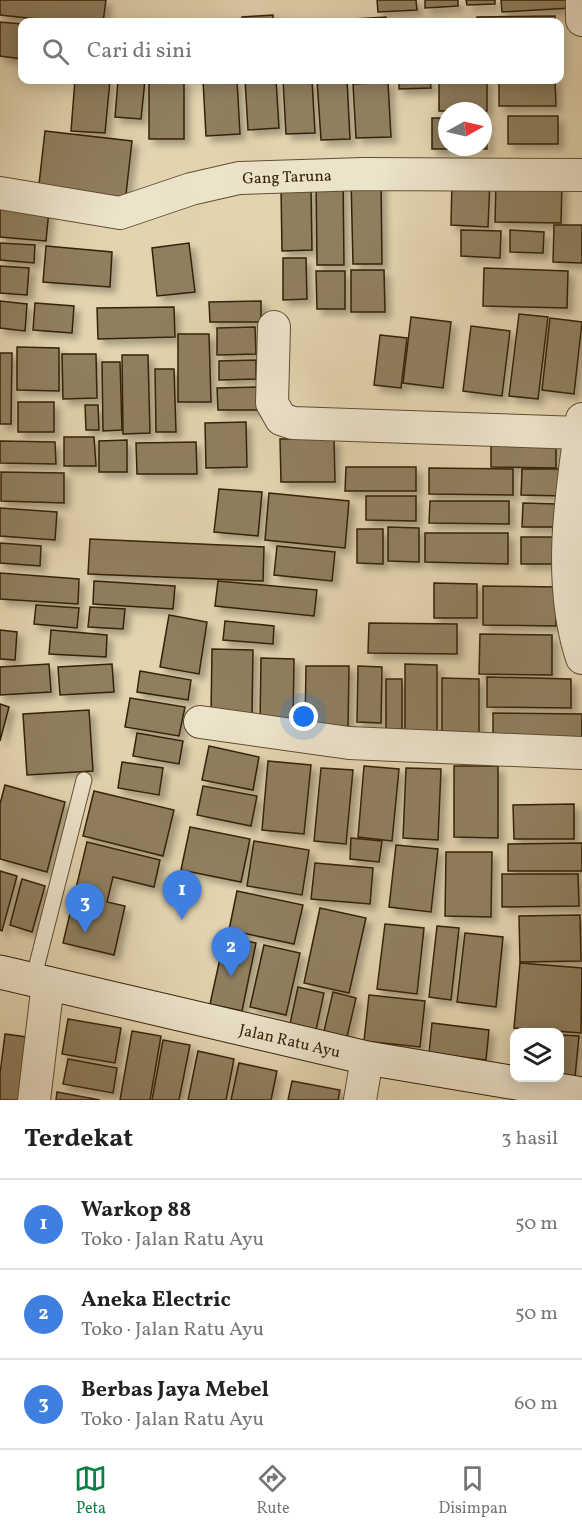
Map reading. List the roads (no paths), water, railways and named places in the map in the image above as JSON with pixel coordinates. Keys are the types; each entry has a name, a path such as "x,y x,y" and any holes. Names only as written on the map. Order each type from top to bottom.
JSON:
{"street":[{"path":"582,0 582,21"},
{"name":"Gang Taruna","path":"0,193 120,213 191,189 239,178 363,174 582,175"},
{"path":"274,327 272,403 281,419 293,423 581,426 578,486 569,529 570,594 573,622 582,658"},
{"path":"200,723 349,743 582,753"},
{"name":"Jalan Ratu Ayu","path":"0,972 367,1058 582,1094"},
{"path":"34,1100 40,982"},
{"path":"360,1100 367,1058"}],"lane":[{"path":"40,982 84,780"}],"place":[{"name":"Warkop 88","path":"182,920"},
{"name":"Berbas Jaya Mebel","path":"85,933"},
{"name":"Aneka Electric","path":"231,977"}]}
